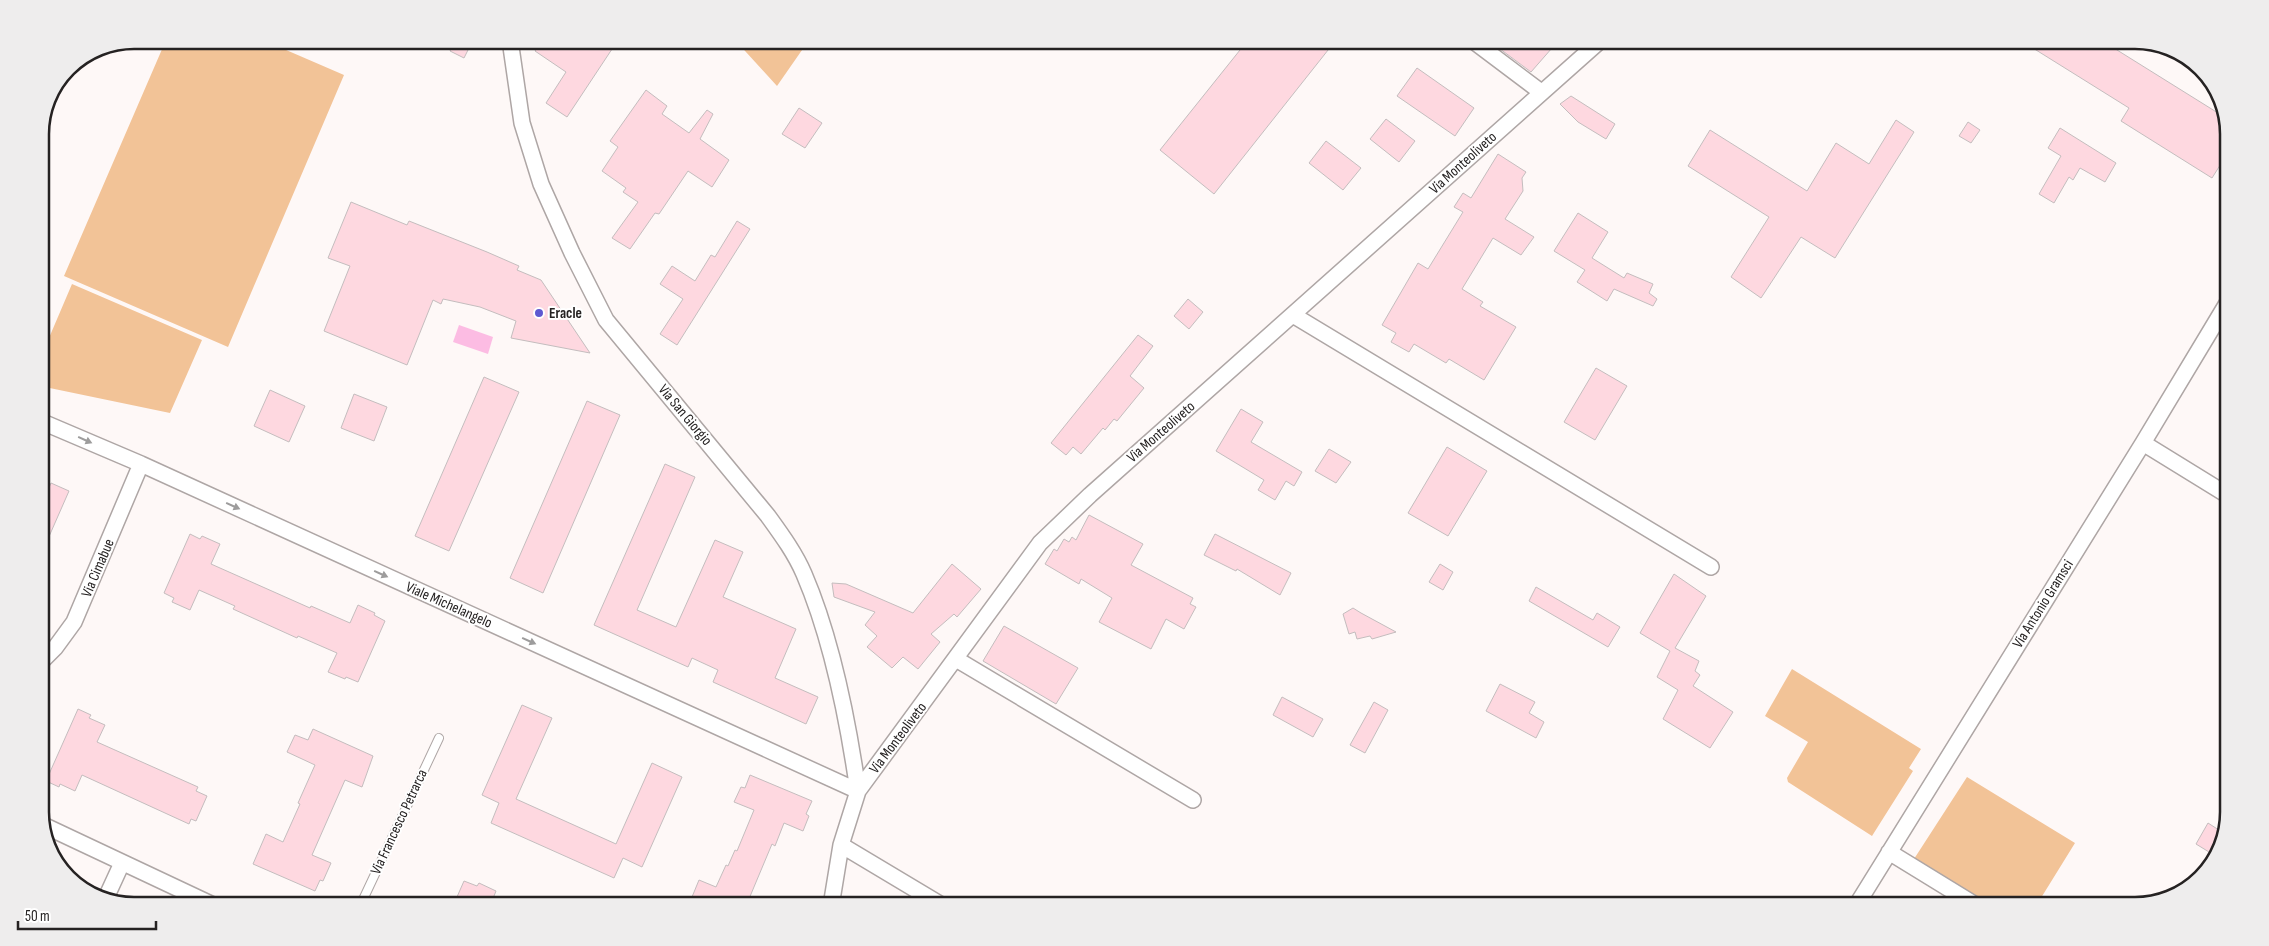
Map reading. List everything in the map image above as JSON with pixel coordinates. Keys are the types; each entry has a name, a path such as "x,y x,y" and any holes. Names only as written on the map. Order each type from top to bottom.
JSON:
{"street":[{"name":"Via San Giorgio","path":"511,49 522,123 541,184 572,254 606,320 768,516 804,572 817,608 835,672 853,753 858,791"},
{"path":"1484,49 1541,92"},
{"name":"Via Monteoliveto","path":"833,897 841,845 858,791 1040,543 1090,495 1591,49"},
{"path":"1293,315 1710,567"},
{"name":"Via Antonio Gramsci","path":"1862,897 2143,443 2220,315"},
{"name":"Viale Michelangelo","path":"49,425 141,464 858,791"},
{"path":"2143,443 2220,490"},
{"name":"Via Cimabue","path":"49,654 74,622 141,464"},
{"path":"956,659 1193,800"},
{"path":"50,828 196,897"},
{"path":"841,845 928,897"},
{"path":"1889,852 1962,897"},
{"path":"108,893 122,863"}],"lane":[{"name":"Via Francesco Petrarca","path":"364,897 439,738"}],"shaded area":[{"path":"162,49 284,49 344,75 228,347 64,276"},
{"path":"743,49 803,49 777,86"},
{"path":"72,284 202,340 170,413 49,388 49,338"},
{"path":"459,325 493,337 488,354 453,342"},
{"path":"1792,669 1921,749 1909,768 1913,771 1872,836 1788,782 1787,778 1808,742 1765,716"},
{"path":"1967,777 2075,843 2042,897 1975,897 1914,859"}],"building":[{"path":"451,49 468,49 464,58 450,51"},
{"path":"536,49 612,49 567,117 546,103 566,72 535,51"},
{"path":"1241,49 1329,49 1214,194 1160,150"},
{"path":"1500,49 1551,49 1531,72"},
{"path":"2034,49 2115,49 2218,113 2220,165 2212,178 2121,121 2129,108"},
{"path":"1417,68 1474,108 1455,136 1397,96"},
{"path":"646,90 667,106 662,114 689,133 707,110 713,114 700,139 729,160 712,187 688,171 659,214 655,213 630,249 612,238 638,202 623,192 626,188 602,171 618,147 610,141"},
{"path":"1571,96 1615,124 1606,139 1578,122 1560,104"},
{"path":"799,108 822,123 805,148 782,134"},
{"path":"1386,119 1415,141 1399,162 1370,139"},
{"path":"1896,120 1914,132 1835,258 1801,237 1761,298 1731,277 1769,217 1688,166 1710,130 1807,191 1836,143 1869,164"},
{"path":"1968,122 1980,130 1971,143 1959,136"},
{"path":"2060,128 2116,163 2105,182 2080,168 2073,180 2069,177 2054,203 2039,194 2061,156 2048,148"},
{"path":"1326,141 1361,168 1343,190 1309,163"},
{"path":"1498,154 1526,172 1522,178 1523,191 1505,219 1534,237 1521,255 1493,238 1462,289 1483,302 1480,306 1516,327 1484,380 1449,359 1446,363 1414,344 1409,352 1391,342 1396,333 1382,325 1418,263 1428,269 1463,212 1454,207 1463,193 1471,198"},
{"path":"351,202 407,225 409,221 519,266 517,270 541,280 590,353 511,338 516,321 480,307 443,299 441,304 433,300 407,365 324,331 350,266 328,258"},
{"path":"1578,213 1608,232 1592,258 1624,278 1627,273 1653,284 1649,293 1657,299 1653,306 1614,289 1607,301 1577,282 1585,270 1554,251"},
{"path":"737,221 750,229 677,345 660,334 683,299 660,284 672,266 695,281 711,255 715,257"},
{"path":"1188,299 1203,312 1189,329 1174,316"},
{"path":"1138,335 1153,346 1130,376 1144,388 1117,421 1114,419 1105,430 1103,428 1081,454 1073,447 1066,455 1051,443"},
{"path":"1596,368 1627,386 1595,440 1564,422"},
{"path":"484,377 519,392 449,551 415,536"},
{"path":"270,390 305,406 289,442 254,426"},
{"path":"354,394 387,407 374,441 341,428"},
{"path":"587,401 620,415 543,593 510,578"},
{"path":"1241,409 1263,422 1251,442 1302,472 1294,486 1286,481 1275,500 1258,490 1264,480 1216,451"},
{"path":"1447,447 1487,471 1448,536 1408,513"},
{"path":"1329,449 1351,462 1336,483 1315,471"},
{"path":"665,464 695,477 637,610 676,627 715,540 743,552 723,597 796,629 775,678 818,697 806,724 713,682 718,670 692,658 688,667 594,625"},
{"path":"51,483 69,491 49,537 49,487"},
{"path":"1089,515 1143,544 1131,565 1193,598 1190,604 1196,607 1184,629 1166,619 1151,649 1099,622 1112,598 1081,579 1079,584 1045,564 1054,549 1057,551 1064,539 1069,542 1072,537 1076,540"},
{"path":"190,534 200,539 202,536 220,544 211,564 310,608 311,606 350,623 358,605 375,613 374,615 385,621 358,682 328,672 337,653 298,636 297,638 233,609 235,606 199,590 190,610 172,602 174,598 164,593"},
{"path":"1215,534 1291,573 1280,595 1237,569 1236,571 1204,555"},
{"path":"952,564 981,589 957,617 954,614 931,634 940,642 918,669 903,657 892,668 867,647 877,636 865,625 875,612 834,597 832,583 846,584 913,613"},
{"path":"1440,564 1453,572 1443,590 1429,582"},
{"path":"1674,574 1706,596 1675,648 1699,661 1695,671 1700,675 1693,686 1733,712 1710,748 1663,719 1678,690 1657,677 1670,651 1640,633"},
{"path":"1536,587 1593,620 1597,613 1620,627 1608,647 1529,601"},
{"path":"1353,608 1396,632 1372,639 1370,636 1357,639 1355,632 1349,634 1343,614"},
{"path":"1004,626 1078,668 1056,704 983,661"},
{"path":"1500,684 1535,702 1529,713 1544,722 1536,738 1486,711"},
{"path":"1282,697 1323,719 1313,737 1273,715"},
{"path":"1374,702 1388,710 1365,753 1350,745"},
{"path":"522,705 552,718 516,799 616,844 652,763 682,777 642,867 623,858 614,878 491,823 499,803 482,795"},
{"path":"78,709 91,715 89,718 105,725 97,742 198,787 196,791 207,796 196,821 191,819 189,824 82,775 75,791 60,784 59,787 49,782 49,774"},
{"path":"313,729 373,756 362,787 345,780 312,855 331,863 323,881 320,880 315,891 253,864 266,834 283,842 300,804 298,803 315,765 287,752 295,735 308,740"},
{"path":"750,775 812,801 806,814 809,816 803,831 784,823 775,846 772,844 750,897 692,897 699,880 716,887 726,865 728,866 735,850 737,851 754,810 734,802 741,787 745,788"},
{"path":"2208,823 2219,830 2214,844 2209,852 2196,844"},
{"path":"464,881 477,886 479,883 496,891 494,897 457,897"}],"place":[{"name":"Eracle","path":"539,313"}]}
